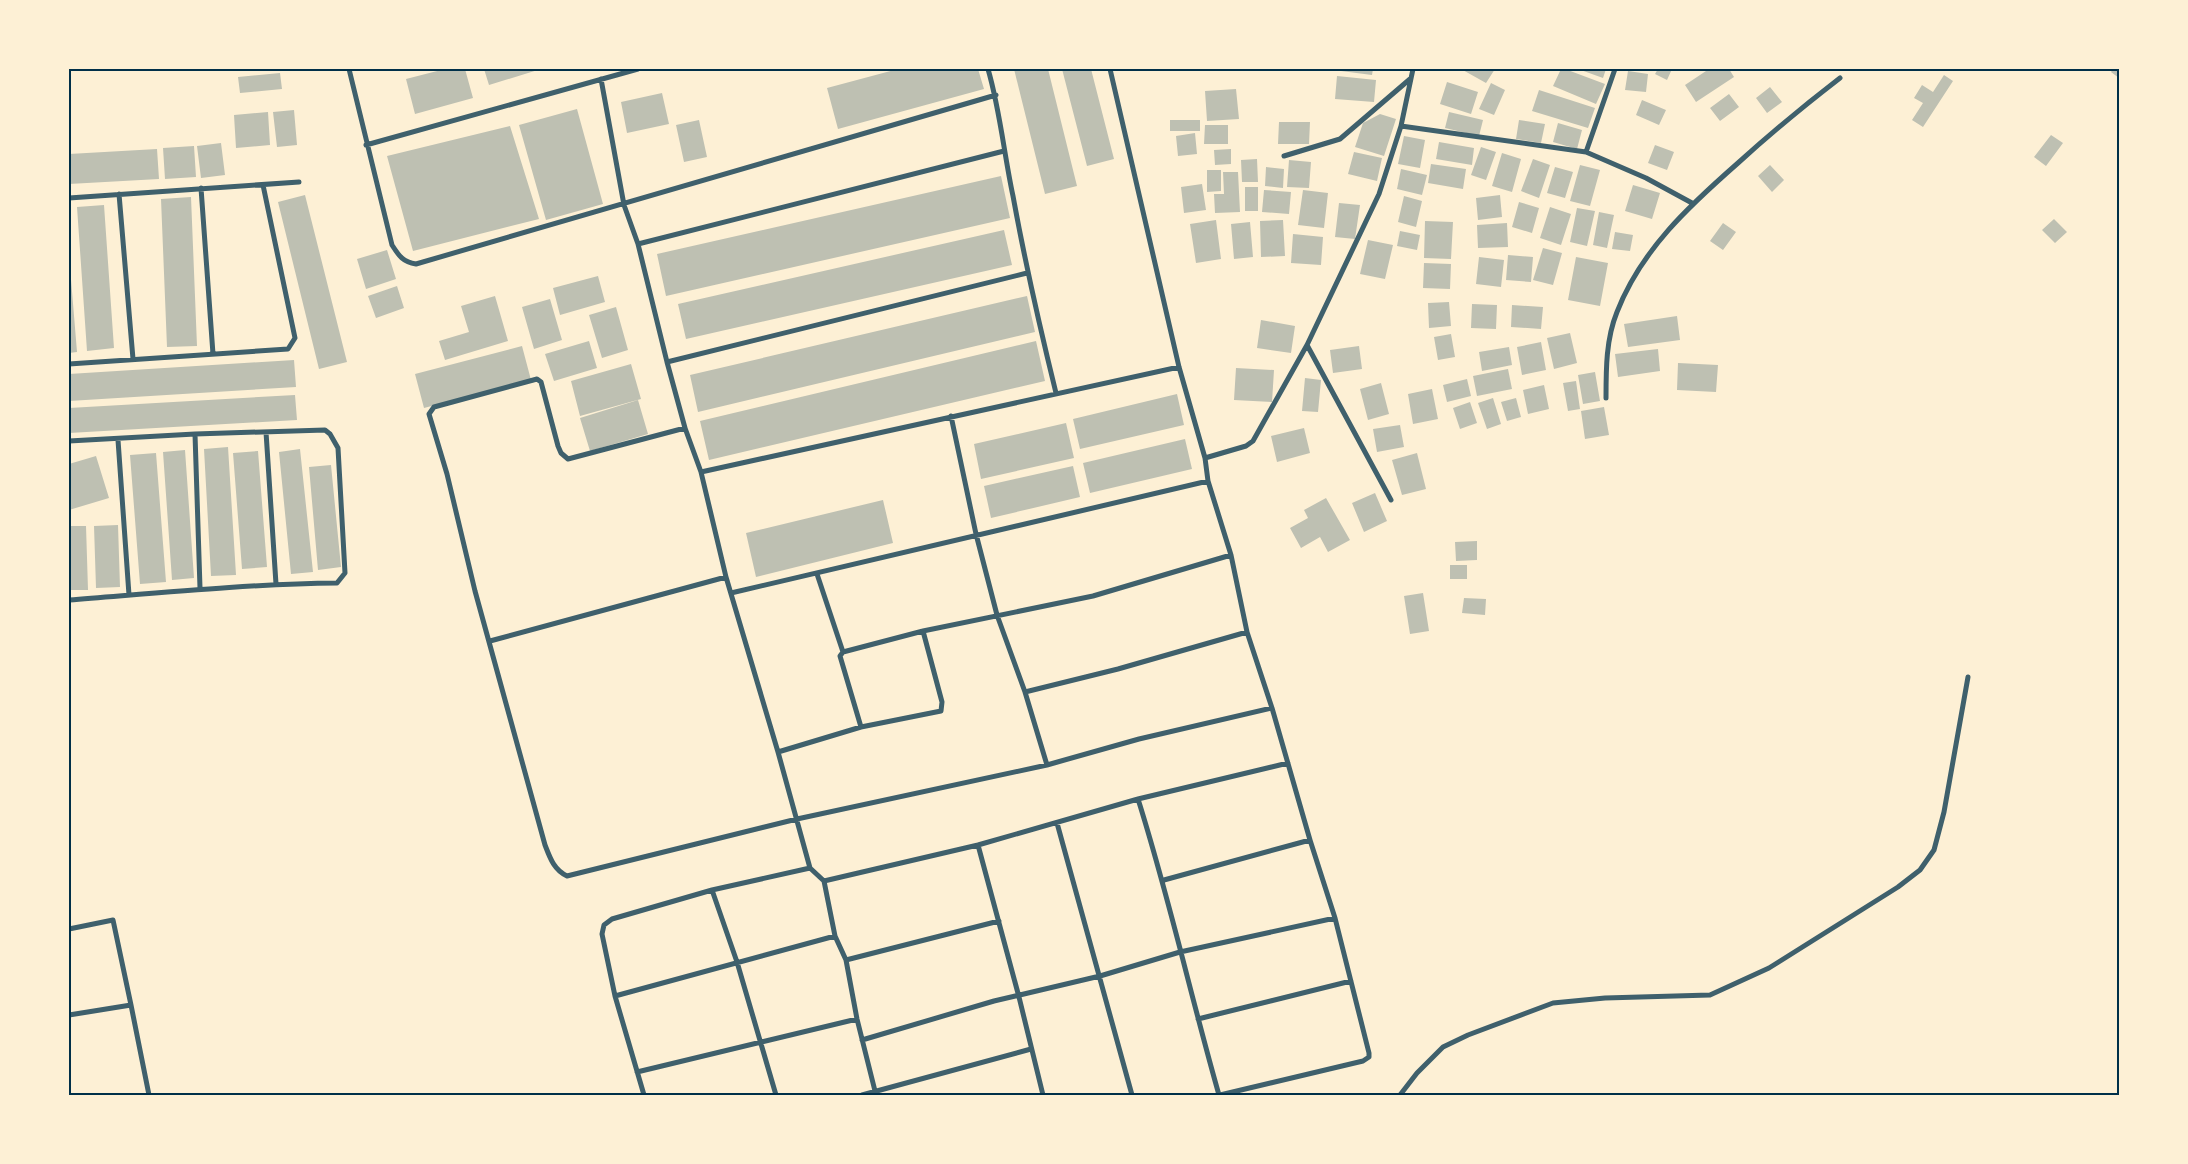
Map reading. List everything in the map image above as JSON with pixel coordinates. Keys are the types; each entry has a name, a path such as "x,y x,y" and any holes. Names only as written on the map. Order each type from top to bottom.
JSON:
{"street":[{"path":"349,69 366,145 392,245 399,257 406,262 416,264 624,205 996,95"},
{"path":"366,145 638,69"},
{"path":"988,69 996,95 1004,151 1027,272 1056,393"},
{"path":"1110,69 1179,366 1205,458 1208,481 1231,555 1247,632 1272,708 1334,918 1369,1057 1363,1061 1220,1095 1180,952 1164,880 1138,799"},
{"path":"1205,458 1246,446 1253,441 1307,345 1379,194 1401,126 1413,69"},
{"path":"1586,152 1615,69"},
{"path":"1606,398 1608,344 1616,313 1638,268 1692,203 1791,116 1840,78"},
{"path":"1284,156 1340,139 1410,79"},
{"path":"601,80 624,205 638,244 685,428 701,472 726,577 810,868 824,881 835,936 846,960 857,1019 876,1093"},
{"path":"1401,126 1586,152 1646,178 1692,203"},
{"path":"638,244 1004,151"},
{"path":"69,198 299,182"},
{"path":"69,364 288,349 295,338 263,185"},
{"path":"201,188 213,354"},
{"path":"119,194 133,359"},
{"path":"667,362 1027,272"},
{"path":"1307,345 1391,500"},
{"path":"701,472 1179,366"},
{"path":"685,428 568,458 561,454 558,446 539,380 432,409 429,414 447,474 475,591 545,845 553,863 567,876 797,819 1047,765 1139,739 1272,708"},
{"path":"951,416 976,534 997,615 1025,692 1047,765"},
{"path":"69,442 195,434 325,430 335,440 338,448 345,572 344,576 337,583 200,588 69,600"},
{"path":"266,432 276,584"},
{"path":"195,434 200,588"},
{"path":"118,440 129,595"},
{"path":"731,593 1208,481"},
{"path":"861,727 840,656 843,652 923,631 1093,596 1231,555"},
{"path":"817,574 843,652"},
{"path":"490,641 726,577"},
{"path":"778,752 861,727 941,711 942,702 923,631"},
{"path":"1025,692 1118,669 1247,632"},
{"path":"1400,1095 1417,1073 1444,1046 1468,1035 1553,1003 1605,998 1710,995 1769,968 1898,887 1920,870 1934,850 1944,812 1968,677"},
{"path":"824,881 978,845 1138,799 1288,763"},
{"path":"1057,823 1132,1095"},
{"path":"1164,880 1310,840"},
{"path":"978,845 1020,997 1030,1049 1043,1095"},
{"path":"644,1095 615,996 602,934 604,924 612,919 712,890 810,868"},
{"path":"712,890 737,962 759,1043 776,1095"},
{"path":"862,1040 994,1001 1020,997 1100,976 1180,952 1334,918"},
{"path":"69,929 112,920 150,1095"},
{"path":"846,960 999,921"},
{"path":"615,996 835,936"},
{"path":"1198,1019 1351,981"},
{"path":"69,1015 131,1005"},
{"path":"637,1072 857,1019"},
{"path":"862,1095 876,1093 1030,1049"}],"building":[{"path":"445,69 465,69 473,98 415,114 406,79"},
{"path":"484,69 541,69 489,85"},
{"path":"898,69 978,69 984,89 838,129 827,88"},
{"path":"1014,69 1048,69 1077,186 1045,194"},
{"path":"1062,69 1091,69 1114,159 1087,166"},
{"path":"1342,69 1373,69 1372,75 1341,71"},
{"path":"1461,69 1495,69 1486,83"},
{"path":"1561,69 1605,84 1596,104 1553,86"},
{"path":"1578,69 1606,69 1603,78"},
{"path":"1658,69 1672,69 1667,80 1655,74"},
{"path":"1709,69 1729,69 1734,77 1696,102 1685,85"},
{"path":"2113,69 2119,69 2119,78 2111,72"},
{"path":"1628,71 1648,74 1646,92 1625,90"},
{"path":"280,73 282,89 240,93 238,77"},
{"path":"1944,75 1953,81 1923,127 1912,120 1923,103 1914,98 1922,85 1933,92"},
{"path":"1337,76 1376,80 1374,102 1335,99"},
{"path":"1447,82 1478,92 1471,114 1440,104"},
{"path":"1491,83 1505,90 1494,115 1479,109"},
{"path":"1770,87 1782,102 1767,113 1756,98"},
{"path":"1236,89 1239,119 1207,121 1205,91"},
{"path":"1539,90 1595,108 1588,128 1532,111"},
{"path":"662,93 669,124 627,133 621,102"},
{"path":"1729,94 1739,107 1720,121 1710,108"},
{"path":"1642,100 1666,110 1659,125 1636,115"},
{"path":"577,109 603,204 546,220 519,125"},
{"path":"294,110 297,145 277,147 273,112"},
{"path":"268,112 270,145 236,148 234,115"},
{"path":"1449,112 1483,120 1479,136 1445,128"},
{"path":"1380,114 1396,119 1384,156 1355,147 1363,123"},
{"path":"699,120 707,157 684,162 676,125"},
{"path":"1170,120 1200,120 1200,131 1170,131"},
{"path":"1519,120 1545,124 1541,143 1516,139"},
{"path":"1279,122 1310,122 1309,144 1278,144"},
{"path":"1558,123 1582,130 1577,149 1553,142"},
{"path":"1205,125 1228,125 1228,144 1204,144"},
{"path":"510,126 539,219 413,251 387,156"},
{"path":"1195,133 1197,154 1178,156 1176,136"},
{"path":"2051,135 2063,143 2046,166 2034,157"},
{"path":"1404,136 1425,140 1420,168 1398,164"},
{"path":"1439,142 1474,148 1472,165 1436,159"},
{"path":"221,143 225,175 201,178 197,146"},
{"path":"1655,145 1674,152 1667,170 1648,163"},
{"path":"194,146 196,177 165,179 163,148"},
{"path":"1481,147 1496,152 1486,180 1471,175"},
{"path":"157,149 159,179 69,184 69,154"},
{"path":"1231,149 1231,164 1215,165 1214,150"},
{"path":"1354,152 1382,158 1377,181 1348,174"},
{"path":"1502,153 1521,159 1512,192 1492,186"},
{"path":"1257,159 1258,182 1242,182 1241,160"},
{"path":"1533,159 1550,165 1539,198 1521,191"},
{"path":"1289,160 1311,162 1309,188 1287,187"},
{"path":"1431,164 1466,169 1463,189 1428,183"},
{"path":"1580,165 1600,170 1590,206 1570,201"},
{"path":"1770,165 1784,180 1772,192 1758,176"},
{"path":"1266,167 1284,169 1283,188 1265,186"},
{"path":"1555,167 1573,172 1565,198 1547,193"},
{"path":"1401,169 1427,175 1422,195 1397,189"},
{"path":"1207,170 1221,170 1221,191 1207,192"},
{"path":"1223,172 1238,172 1240,212 1215,213 1214,194 1224,194"},
{"path":"1001,176 1010,218 666,296 657,254"},
{"path":"1202,184 1206,210 1184,213 1181,187"},
{"path":"1633,185 1660,193 1652,219 1625,211"},
{"path":"1245,187 1258,187 1258,211 1245,211"},
{"path":"1264,190 1291,192 1289,214 1262,212"},
{"path":"1303,190 1328,193 1324,228 1298,225"},
{"path":"305,195 347,362 319,369 278,202"},
{"path":"1500,195 1502,217 1478,220 1476,198"},
{"path":"1404,196 1422,201 1416,227 1398,222"},
{"path":"191,197 197,346 167,347 161,199"},
{"path":"1519,202 1539,208 1532,233 1512,227"},
{"path":"1339,203 1360,205 1355,239 1335,237"},
{"path":"104,205 114,348 87,351 77,207"},
{"path":"1550,207 1571,214 1561,245 1540,238"},
{"path":"1577,208 1595,211 1587,246 1570,242"},
{"path":"1599,212 1614,215 1607,248 1593,245"},
{"path":"2054,219 2067,232 2055,243 2042,230"},
{"path":"1216,220 1221,259 1196,263 1190,224"},
{"path":"1283,220 1285,256 1261,257 1260,221"},
{"path":"1425,221 1453,222 1451,259 1424,258"},
{"path":"1250,222 1253,257 1234,259 1231,224"},
{"path":"1507,223 1508,247 1478,248 1477,225"},
{"path":"1723,223 1736,232 1723,250 1710,241"},
{"path":"1004,230 1012,265 686,339 678,304"},
{"path":"1400,231 1420,235 1417,250 1397,246"},
{"path":"1615,232 1633,235 1630,251 1612,249"},
{"path":"1293,234 1323,237 1321,265 1291,263"},
{"path":"1368,240 1393,245 1385,279 1360,274"},
{"path":"1543,248 1562,253 1553,285 1533,280"},
{"path":"387,250 396,279 366,289 357,259"},
{"path":"69,255 77,352 69,353"},
{"path":"1508,255 1533,257 1531,282 1506,280"},
{"path":"1479,257 1504,260 1501,287 1476,284"},
{"path":"1576,257 1608,263 1600,306 1568,300"},
{"path":"1424,263 1451,264 1450,289 1423,288"},
{"path":"598,276 605,302 560,315 553,288"},
{"path":"397,286 404,308 376,318 368,296"},
{"path":"495,296 508,341 445,360 439,341 469,332 461,306"},
{"path":"1027,296 1035,332 698,412 690,375"},
{"path":"550,299 562,340 534,349 522,307"},
{"path":"1449,302 1451,326 1429,328 1428,303"},
{"path":"1472,304 1497,305 1496,329 1471,328"},
{"path":"1512,305 1543,307 1541,329 1511,327"},
{"path":"616,307 628,350 602,358 589,315"},
{"path":"1677,316 1680,340 1628,347 1624,324"},
{"path":"1261,320 1295,326 1291,353 1257,348"},
{"path":"1570,333 1577,363 1554,369 1547,338"},
{"path":"1451,334 1455,357 1438,360 1434,337"},
{"path":"589,341 597,368 554,381 545,354"},
{"path":"1036,341 1045,381 709,460 700,421"},
{"path":"1541,342 1546,370 1522,375 1517,347"},
{"path":"522,346 531,380 424,408 415,374"},
{"path":"1359,346 1362,369 1333,373 1330,350"},
{"path":"1509,347 1512,365 1482,371 1479,352"},
{"path":"1658,349 1660,371 1618,377 1615,354"},
{"path":"294,360 296,387 69,401 69,374"},
{"path":"1678,363 1718,365 1716,392 1677,390"},
{"path":"631,364 641,399 580,416 571,381"},
{"path":"1236,368 1274,370 1272,402 1234,400"},
{"path":"1508,369 1512,389 1477,396 1473,376"},
{"path":"1595,372 1600,401 1583,404 1578,375"},
{"path":"1305,378 1321,380 1318,412 1302,411"},
{"path":"1467,379 1471,396 1447,402 1443,385"},
{"path":"1576,381 1580,409 1568,411 1563,383"},
{"path":"1381,383 1389,414 1368,420 1360,389"},
{"path":"1544,385 1549,409 1528,414 1523,390"},
{"path":"1432,389 1438,419 1413,424 1408,394"},
{"path":"1177,394 1184,425 1080,449 1073,419"},
{"path":"295,395 297,420 69,433 69,408"},
{"path":"1493,398 1501,424 1487,429 1478,403"},
{"path":"1516,398 1521,417 1507,421 1501,402"},
{"path":"638,400 648,434 590,451 580,418"},
{"path":"1470,402 1477,423 1460,429 1453,408"},
{"path":"1604,407 1609,435 1585,439 1581,411"},
{"path":"1066,423 1074,458 981,479 974,444"},
{"path":"1400,425 1404,447 1377,452 1373,429"},
{"path":"1304,428 1310,453 1277,462 1271,436"},
{"path":"1185,439 1192,469 1090,493 1083,463"},
{"path":"228,447 236,575 211,576 204,449"},
{"path":"300,449 313,572 291,574 279,452"},
{"path":"185,450 194,578 172,580 163,452"},
{"path":"258,451 267,567 242,569 233,453"},
{"path":"156,453 166,582 140,584 130,455"},
{"path":"1417,453 1426,489 1402,495 1392,460"},
{"path":"96,456 109,498 69,510 69,464"},
{"path":"331,465 341,567 318,570 309,467"},
{"path":"1073,466 1080,497 991,518 984,486"},
{"path":"1375,493 1387,521 1364,532 1352,503"},
{"path":"1326,498 1350,540 1328,552 1320,537 1301,548 1290,528 1308,518 1304,510"},
{"path":"883,500 893,543 756,577 746,533"},
{"path":"118,525 120,587 96,588 94,526"},
{"path":"69,526 86,526 88,590 69,590"},
{"path":"1477,541 1477,560 1456,561 1455,542"},
{"path":"1450,565 1467,565 1467,579 1450,579"},
{"path":"1423,593 1429,631 1410,634 1404,596"},
{"path":"1464,598 1486,599 1485,615 1462,613"}]}
